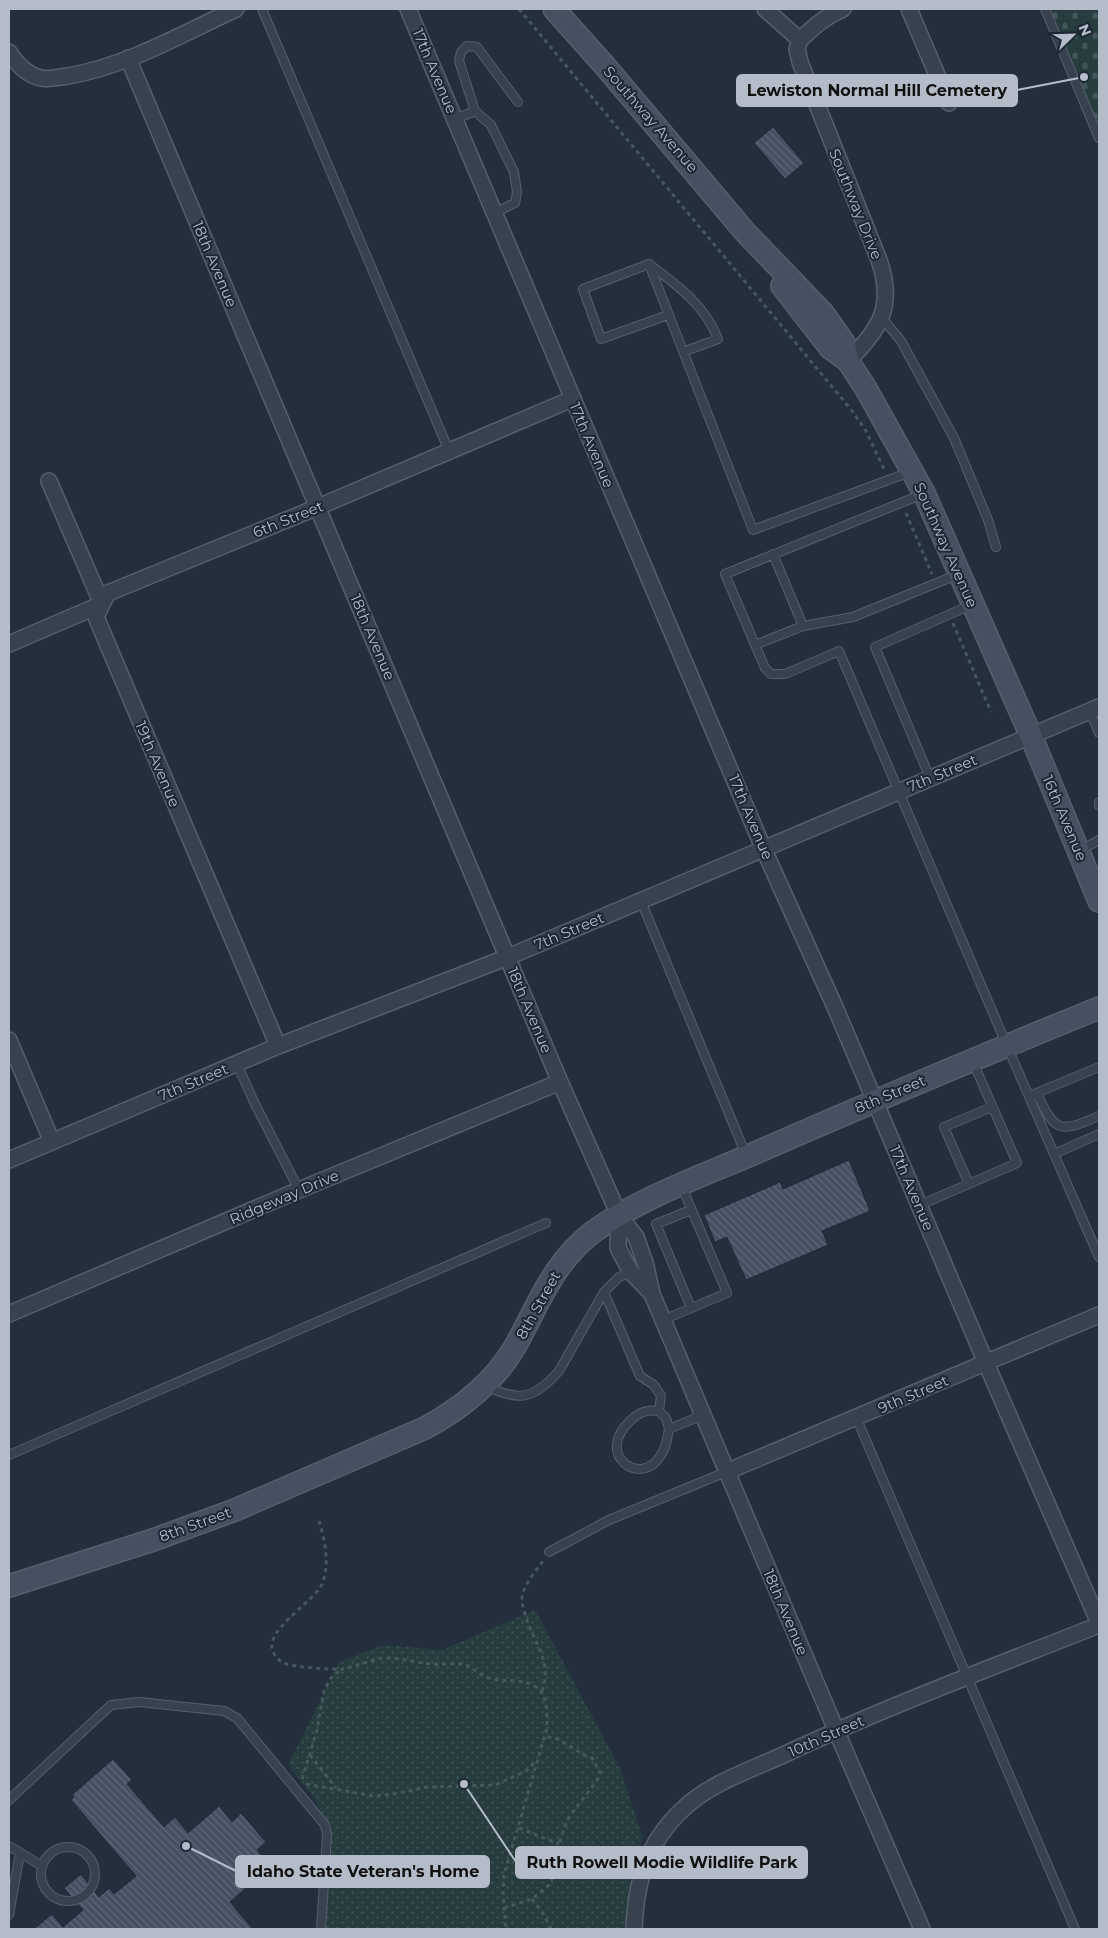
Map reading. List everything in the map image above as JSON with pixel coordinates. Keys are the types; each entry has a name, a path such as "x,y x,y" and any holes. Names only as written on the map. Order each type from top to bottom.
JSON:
{"main road":[{"name":"Southway Avenue","path":"554,9 605,66 745,232 800,311 830,348 848,361 865,387 924,493 1031,736"},
{"name":"16th Avenue","path":"1031,736 1078,851 1097,891"},
{"name":"8th Street","path":"9,1586 152,1540 235,1510 425,1428 446,1417 486,1385 513,1349 542,1293 561,1264 579,1244 619,1215 681,1185 874,1101 1099,1008"}],"street":[{"path":"9,52 16,63 41,78 56,78 90,72 128,58 236,9"},
{"name":"17th Avenue","path":"408,9 764,850 920,1205 1099,1624"},
{"path":"765,9 800,40 818,23 831,14 843,9"},
{"path":"909,9 949,103"},
{"name":"Southway Drive","path":"800,40 797,49 800,62 883,273 886,289 886,303 882,318 866,344 848,361"},
{"name":"18th Avenue","path":"128,58 560,1082 619,1215 636,1237 646,1266 652,1294 726,1472 922,1929"},
{"name":"6th Street","path":"9,644 102,604 108,593 318,507 572,398"},
{"name":"19th Avenue","path":"49,481 102,604 96,617 278,1046"},
{"name":"7th Street","path":"9,1160 278,1046 508,957 1095,709"},
{"path":"9,1040 52,1142"},
{"name":"Ridgeway Drive","path":"9,1314 299,1190 560,1082"},
{"name":"18th Avenue","path":"619,1215 618,1248 631,1272 652,1294"},
{"name":"9th Street","path":"726,1472 1099,1315"},
{"name":"10th Street","path":"634,1929 635,1900 647,1859 664,1829 682,1810 714,1787 836,1730 1099,1624"}],"lane":[{"path":"262,9 449,451"},
{"path":"1045,9 1099,138"},
{"path":"494,213 515,203 517,192 514,172 491,125 483,116 475,111 459,61 461,52 467,46 477,47 518,102"},
{"path":"454,119 475,111"},
{"path":"649,264 582,289 601,339 668,315"},
{"path":"649,264 752,530 912,471"},
{"path":"649,264 683,290 703,311 718,339 683,352"},
{"path":"882,318 901,341 954,438 988,520 996,547"},
{"path":"924,493 725,574 765,668 771,674 785,674 839,651 1099,1257"},
{"path":"773,554 803,626"},
{"path":"756,645 803,626 853,617 959,574"},
{"path":"930,778 875,647 973,604"},
{"path":"1095,709 1099,733"},
{"path":"1078,851 1099,840"},
{"path":"641,901 746,1157"},
{"path":"920,1205 1016,1163 972,1059"},
{"path":"237,1064 254,1102 299,1190"},
{"path":"1029,1097 1099,1067"},
{"path":"1037,1093 1048,1117 1055,1124 1062,1127 1078,1126 1099,1116"},
{"path":"969,1184 944,1127 992,1107"},
{"path":"1054,1154 1099,1134"},
{"path":"664,1320 726,1292 681,1185"},
{"path":"691,1210 656,1224 692,1308"},
{"path":"9,1455 546,1223"},
{"path":"486,1385 502,1394 524,1397 532,1394 550,1381 559,1371 604,1292 619,1277 631,1272"},
{"path":"604,1292 640,1376 654,1385 661,1396 659,1410 666,1418 669,1429 664,1450 652,1465 645,1468 632,1468 621,1462 616,1450 617,1442 626,1425 644,1411 659,1410"},
{"path":"669,1429 703,1415"},
{"path":"856,1417 969,1677 1075,1929"},
{"path":"549,1552 608,1520 726,1472"},
{"path":"9,1800 111,1705 139,1702 224,1711 237,1718 325,1825 327,1836 321,1929"},
{"path":"9,1846 42,1866"},
{"path":"66,1847 73,1848 85,1853 90,1858 94,1870 93,1883 90,1889 80,1898 73,1901 59,1900 47,1892 44,1886 41,1873 42,1866 54,1850 66,1847"},
{"path":"9,1915 20,1853"}],"path":[{"path":"519,9 853,412 866,431 885,471"},
{"path":"319,1521 323,1532 326,1567 322,1585 278,1631 272,1640 272,1650 278,1659 288,1665 342,1669"},
{"path":"542,1691 547,1680 543,1656 525,1616 521,1599 528,1582 549,1552"},
{"path":"506,1929 503,1891 504,1875 547,1728 547,1705 542,1691 529,1682 490,1679 464,1664 430,1664 388,1658 370,1660 342,1669 330,1679 324,1691 317,1730 300,1783 374,1796 428,1787 495,1785 526,1771 537,1761"},
{"path":"504,1908 532,1899 549,1885 555,1873 559,1844 568,1820 598,1779 600,1772 592,1758 558,1739 544,1736"},
{"path":"309,1755 336,1788"},
{"path":"519,1828 559,1844"},
{"path":"532,1899 552,1929"}],"green space":[{"path":"1040,9 1099,9 1099,145"},
{"path":"535,1610 620,1768 642,1835 633,1929 321,1929 325,1825 316,1800 288,1765 339,1662 384,1645 442,1650"}],"building":[{"path":"773,127 804,163 785,179 754,143"},
{"path":"849,1160 870,1211 822,1231 828,1245 746,1280 727,1237 715,1242 704,1215 780,1182 783,1189"},
{"path":"113,1759 132,1780 127,1784 164,1827 175,1817 188,1833 219,1806 232,1822 241,1813 266,1842 257,1850 271,1866 230,1902 253,1929 34,1929 52,1914 63,1927 83,1910 64,1888 81,1874 99,1897 109,1888 114,1894 136,1876 71,1800 74,1797 72,1795"}],"place":[{"name":"Lewiston Normal Hill Cemetery","path":"1084,77"},
{"name":"Ruth Rowell Modie Wildlife Park","path":"464,1784"},
{"name":"Idaho State Veteran's Home","path":"186,1846"}]}
